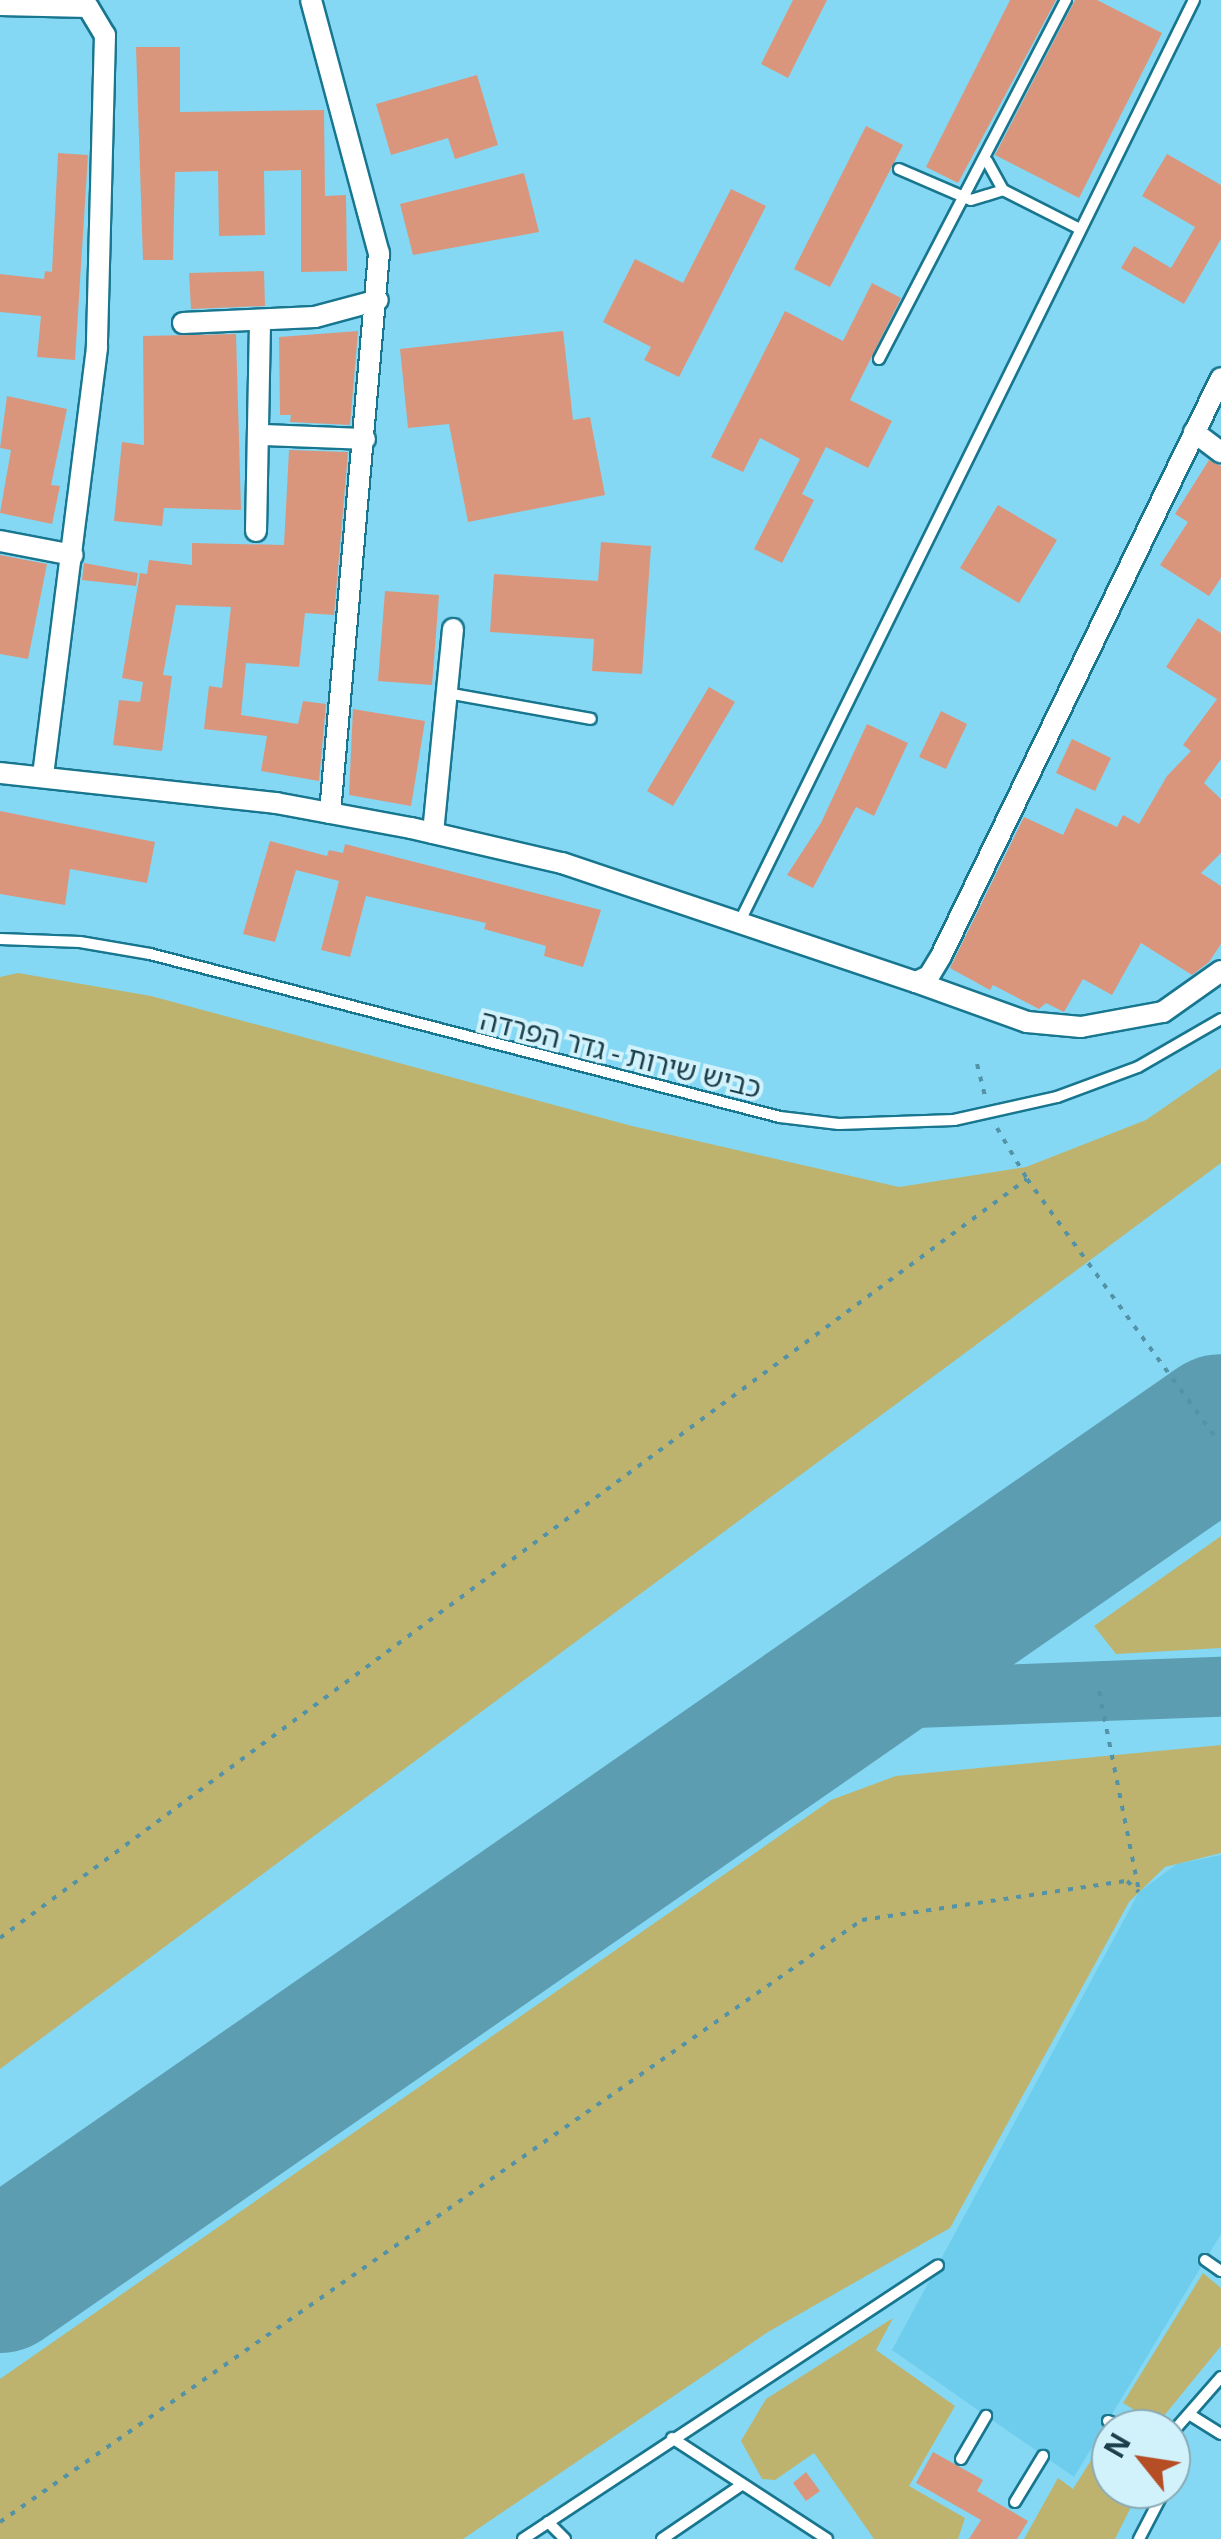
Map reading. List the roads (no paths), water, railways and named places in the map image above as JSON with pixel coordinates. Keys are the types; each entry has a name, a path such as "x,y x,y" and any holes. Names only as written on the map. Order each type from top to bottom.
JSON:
{"street":[{"path":"311,0 379,253 378,300 330,813"},
{"path":"0,5 88,7 104,35 97,348 43,776"},
{"path":"184,323 315,317 378,300"},
{"path":"256,531 261,435 260,320"},
{"path":"916,982 930,976 1221,378"},
{"path":"1194,432 1221,452"},
{"path":"261,435 365,439"},
{"path":"0,541 73,554"},
{"path":"433,834 454,629"},
{"path":"0,773 330,813 562,863 1027,1022 1082,1027 1163,1012 1221,971"}],"lane":[{"path":"879,359 987,160 1066,0"},
{"path":"738,926 1194,0"},
{"path":"987,160 1003,190 1080,229"},
{"path":"899,168 964,197 1003,190"},
{"path":"447,692 591,719"},
{"name":"כביש שירות - גדר הפרדה","path":"0,939 80,942 150,954 780,1117 899,1126 988,1114 1138,1067 1221,1019"},
{"path":"1205,2260 1221,2271"},
{"path":"524,2539 938,2265"},
{"path":"1221,2377 1192,2416 1221,2434"},
{"path":"960,2459 986,2416"},
{"path":"672,2438 740,2486 827,2539"},
{"path":"1015,2502 1042,2456"},
{"path":"662,2539 740,2486"},
{"path":"1139,2539 1155,2509"},
{"path":"548,2522 565,2539"}]}
